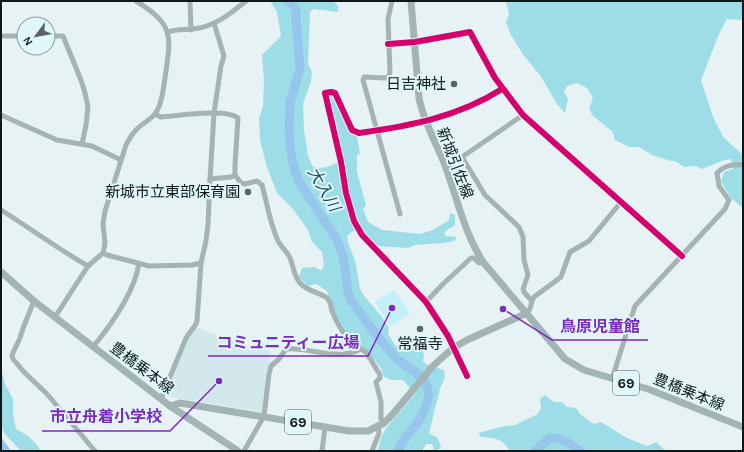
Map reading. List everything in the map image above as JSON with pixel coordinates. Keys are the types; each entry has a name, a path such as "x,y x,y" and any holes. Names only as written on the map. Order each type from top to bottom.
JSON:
{"main road":[{"name":"新城引佐線","path":"411,1 419,98 425,122 446,168 467,233 474,248 483,262 527,313"},
{"name":"豊橋乗本線","path":"1,272 34,302 170,406 180,403 357,432 368,431 381,425"},
{"name":"豊橋乗本線","path":"527,313 566,360 584,370 648,389 743,427"},
{"path":"381,425 392,415 433,366 453,348 467,340 527,313"},
{"path":"170,406 238,451"}],"street":[{"path":"54,317 88,266 103,253 105,243 103,224 105,211 121,160 130,137 155,114 162,95 169,50 168,32 160,18 136,1"},
{"path":"190,1 191,30"},
{"path":"168,32 191,30 214,23 227,17 246,1"},
{"path":"392,1 388,19 389,76 386,78 364,77 363,80 400,214"},
{"path":"161,399 186,338 196,324 201,263 206,241 214,113 221,66 224,56 214,23"},
{"path":"388,44 415,42 470,32 495,78 522,115 682,256"},
{"path":"1,36 16,36"},
{"path":"56,36 63,36 81,80 88,107 82,144"},
{"path":"467,376 448,336 426,302 362,235 354,221 346,193 326,93 335,93 352,130 359,133 425,122 485,100 502,89"},
{"path":"155,114 161,117 214,113 235,116 238,118 234,165 235,175 242,183 245,184 257,181 262,185 275,232 281,246 289,256 296,278 305,288 324,295 328,299 345,334 354,345 366,352 380,374 380,378 376,382 381,402 381,425 372,451"},
{"path":"1,115 56,140 92,146 121,160"},
{"path":"446,168 522,115"},
{"path":"462,157 485,195 514,222 521,231 523,237 524,260 528,275 523,289 532,300"},
{"path":"612,379 635,306 725,209 729,200 719,186 717,173 727,166 743,165"},
{"path":"210,179 231,177 235,175"},
{"path":"527,313 530,311 532,300 561,277 570,252 589,240 621,202"},
{"path":"1,210 64,252 88,266"},
{"path":"103,253 139,264 164,266 192,265 201,263"},
{"path":"426,302 471,258 474,258 480,263 483,262"},
{"path":"93,347 121,306 136,277 139,264"},
{"path":"34,302 12,355 13,359 47,394 95,451"},
{"path":"244,451 264,416 271,366 279,359 286,349 337,355 348,354 361,349"},
{"path":"322,451 325,427"}],"shaded area":[{"path":"270,1 333,1 338,6 338,12 313,9 310,12 308,64 312,73 311,81 303,104 304,130 308,156 313,167 321,168 329,166 337,163 343,158 330,104 329,96 333,95 345,123 357,137 360,153 357,155 357,172 366,205 363,209 368,222 382,230 420,234 433,230 449,220 450,213 455,215 455,225 444,232 446,236 457,237 454,241 444,243 415,245 408,248 377,246 360,230 353,231 347,236 348,243 355,260 360,289 389,328 388,334 395,345 404,351 421,347 424,354 423,361 426,364 444,370 445,377 440,389 429,433 438,438 441,448 434,451 432,444 426,444 422,451 378,451 381,437 387,427 415,394 403,380 391,380 384,377 381,368 370,355 348,335 334,312 327,291 316,284 308,286 299,277 302,268 315,267 321,271 324,266 322,252 312,242 308,230 293,209 277,193 267,167 260,140 259,118 263,107 264,80 262,55 281,36 277,12"},
{"path":"506,1 743,1 743,20 727,19 719,34 701,80 713,117 723,137 743,155 743,208 731,198 721,181 724,172 733,169 731,159 702,169 696,166 684,167 675,161 652,155 639,147 629,147 615,140 613,132 593,116 589,109 593,98 587,88 577,83 567,86 564,91 568,99 565,113 557,104 540,75 524,56 511,35 506,22 509,14"},
{"path":"394,290 410,314 391,326 375,302"},
{"path":"199,328 236,343 270,350 262,412 165,396 188,338 195,329"},
{"path":"1,368 5,384 13,399 13,415 16,429 30,438 41,451 21,451 4,433 1,425"},
{"path":"545,395 554,402 562,402 567,407 576,408 580,414 594,424 601,422 627,438 647,446 656,442 666,451 510,451 501,441 494,438 481,437 478,433 515,425 538,414 541,408 540,399"},
{"path":"1,436 2,438 11,451 1,451"}],"waterway":[{"name":"大入川","path":"288,1 292,3 296,11 300,68 290,103 289,127 293,164 298,180 337,240 343,256 348,292 351,300 372,330 396,358 420,376 427,387 428,397 424,410 418,422 403,441 398,451"},
{"name":"大入川","path":"535,451 550,438 566,442 580,451"}],"cycle path":[{"path":"388,44 415,42 470,32 495,78 523,115 682,256"},
{"path":"467,376 448,336 426,302 362,235 354,221 346,193 341,162 325,93 335,93 352,130 359,133 433,119 468,107 502,89"}],"place":[{"name":"日吉神社","path":"454,84"},
{"name":"新城市立東部保育園","path":"248,192"},
{"name":"コミュニティー広場","path":"392,308"},
{"name":"鳥原児童館","path":"503,309"},
{"name":"常福寺","path":"420,329"},
{"name":"市立舟着小学校","path":"219,381"}]}
